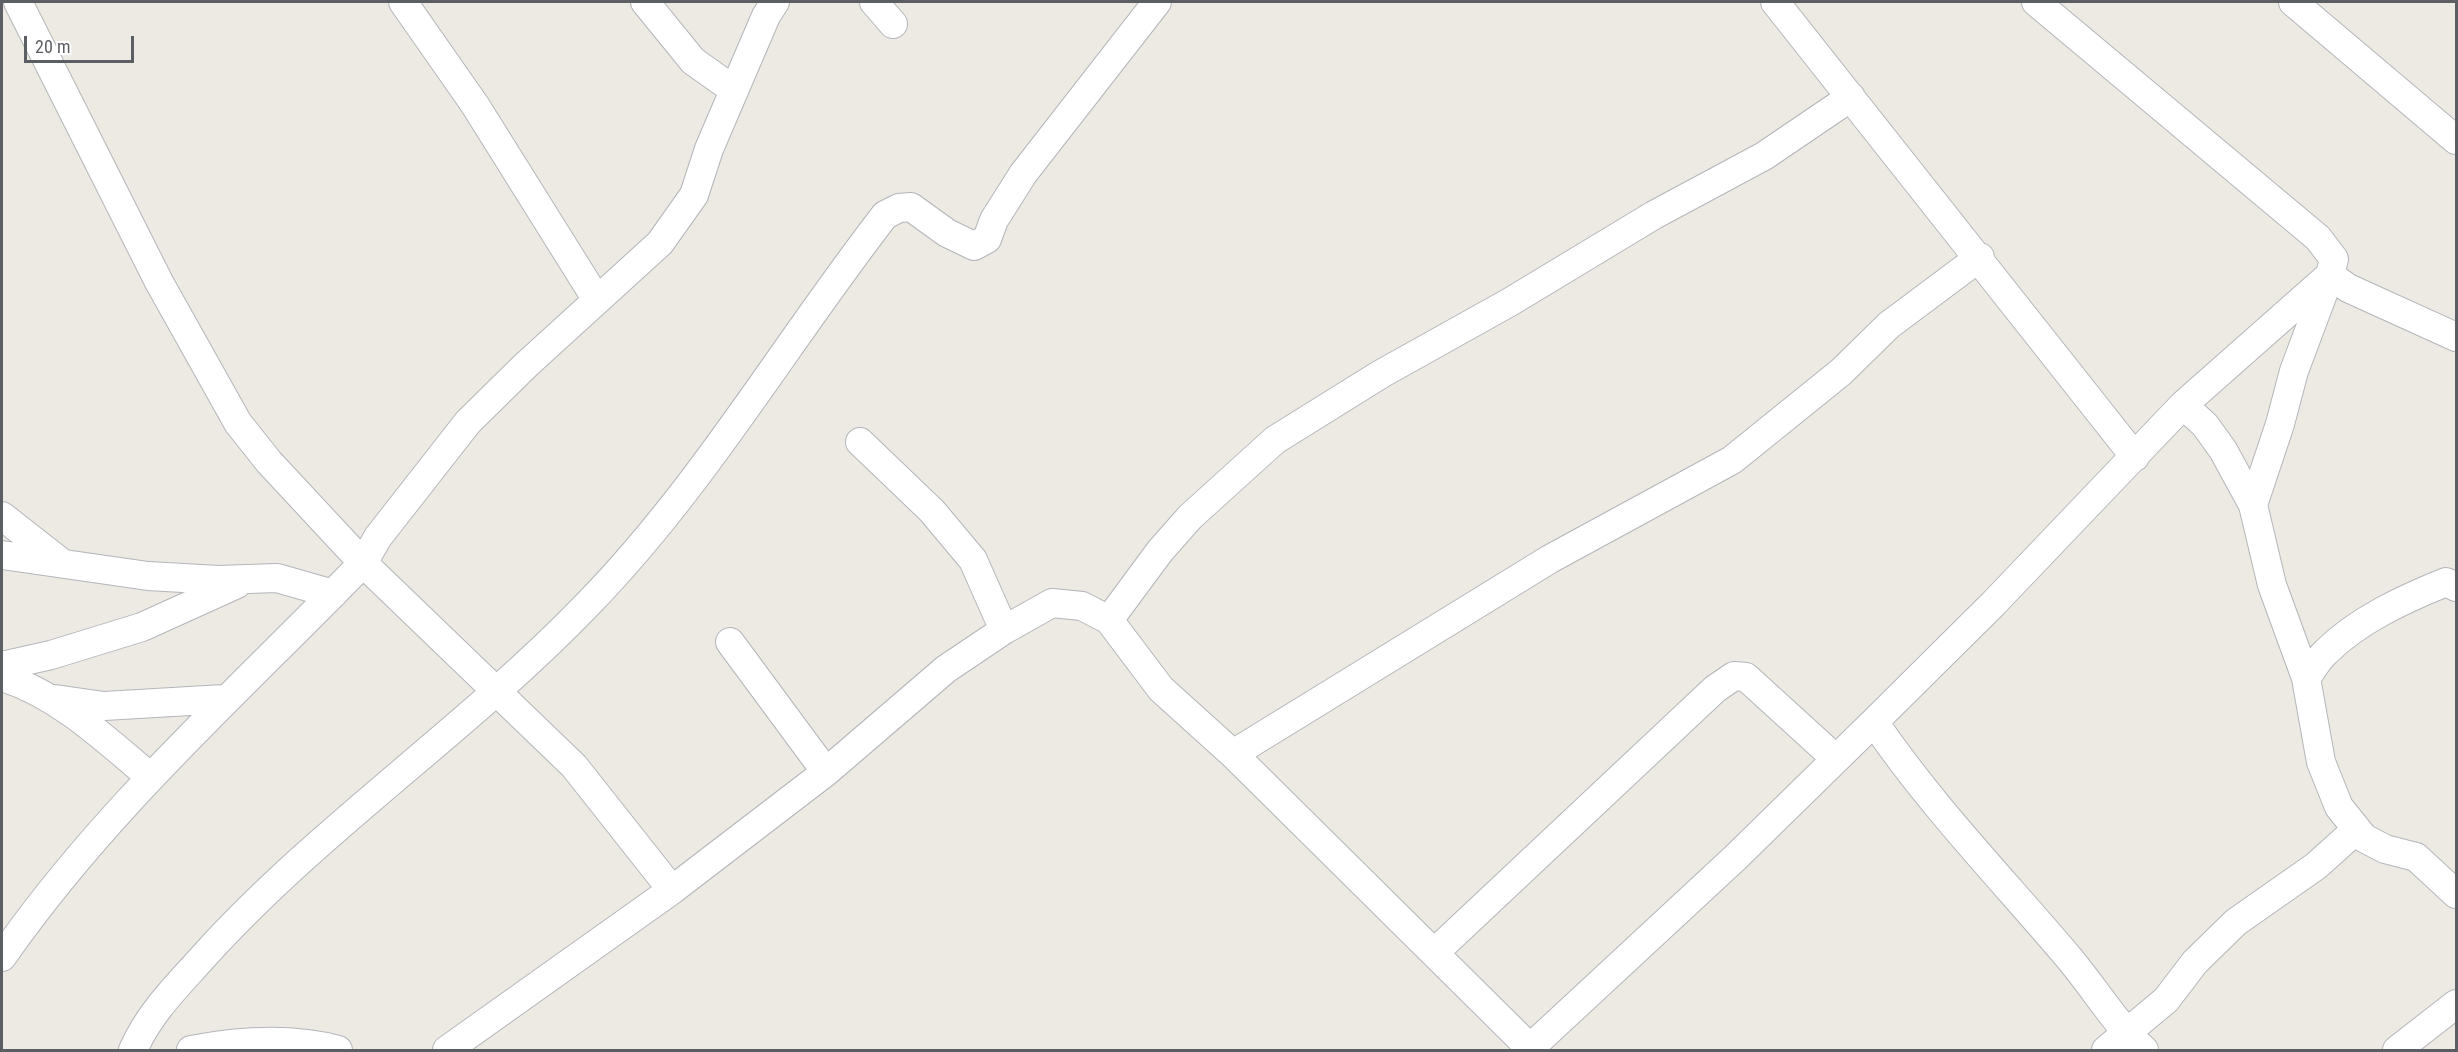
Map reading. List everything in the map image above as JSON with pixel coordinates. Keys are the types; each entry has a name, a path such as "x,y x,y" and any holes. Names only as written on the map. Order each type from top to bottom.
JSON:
{"street":[{"path":"2,7 17,2 159,282 238,423 269,462 363,563 574,766 672,890"},
{"path":"403,2 475,105 597,300"},
{"path":"645,2 693,61 734,90"},
{"path":"2,957 30,916 149,776 363,563 378,537 468,422 660,243 694,195 709,149 775,2"},
{"path":"874,2 893,24"},
{"path":"134,1050 143,1029 163,1000 240,915 498,692 627,564 739,421 885,215 899,208 911,207 947,233 974,246 987,239 994,220 1023,174 1157,2"},
{"path":"1775,2 1980,257 2135,457"},
{"path":"2036,2 2318,238 2334,259 2294,371 2280,424 2253,505"},
{"path":"2293,2 2457,140"},
{"path":"1109,620 1160,551 1183,526 1227,480 1275,440 1381,374 1510,302 1654,215 1764,156 1851,97"},
{"path":"1233,754 1531,570 1732,460 1841,372 1889,325 1980,257"},
{"path":"2330,275 2348,288 2457,337"},
{"path":"447,1050 672,890 826,772 946,669 1004,630 1052,603 1082,606 1109,620 1161,689 1233,754 1530,1050 1735,858 1874,722 2135,457 2183,405 2330,275"},
{"path":"2183,405 2205,425 2223,450 2253,505 2271,585 2306,678 2320,762 2339,807 2364,838 2385,849 2416,857 2457,894"},
{"path":"860,442 932,511 972,560 1004,630"},
{"path":"2,516 64,565"},
{"path":"2,555 148,576 277,578 333,594"},
{"path":"2,666 51,655 142,627 250,579"},
{"path":"2306,678 2326,652 2370,619 2407,598 2446,582 2457,587"},
{"path":"729,642 826,772"},
{"path":"1434,953 1715,689 1734,676 1746,676 1836,759"},
{"path":"2,677 27,685 50,698 149,776"},
{"path":"50,698 104,706 224,699"},
{"path":"1874,722 1909,774 2070,960 2126,1045 2166,1000 2194,962 2236,922 2316,866 2356,830"},
{"path":"2397,1050 2457,1004"},
{"path":"191,1050 227,1044 308,1042 338,1050"}]}
